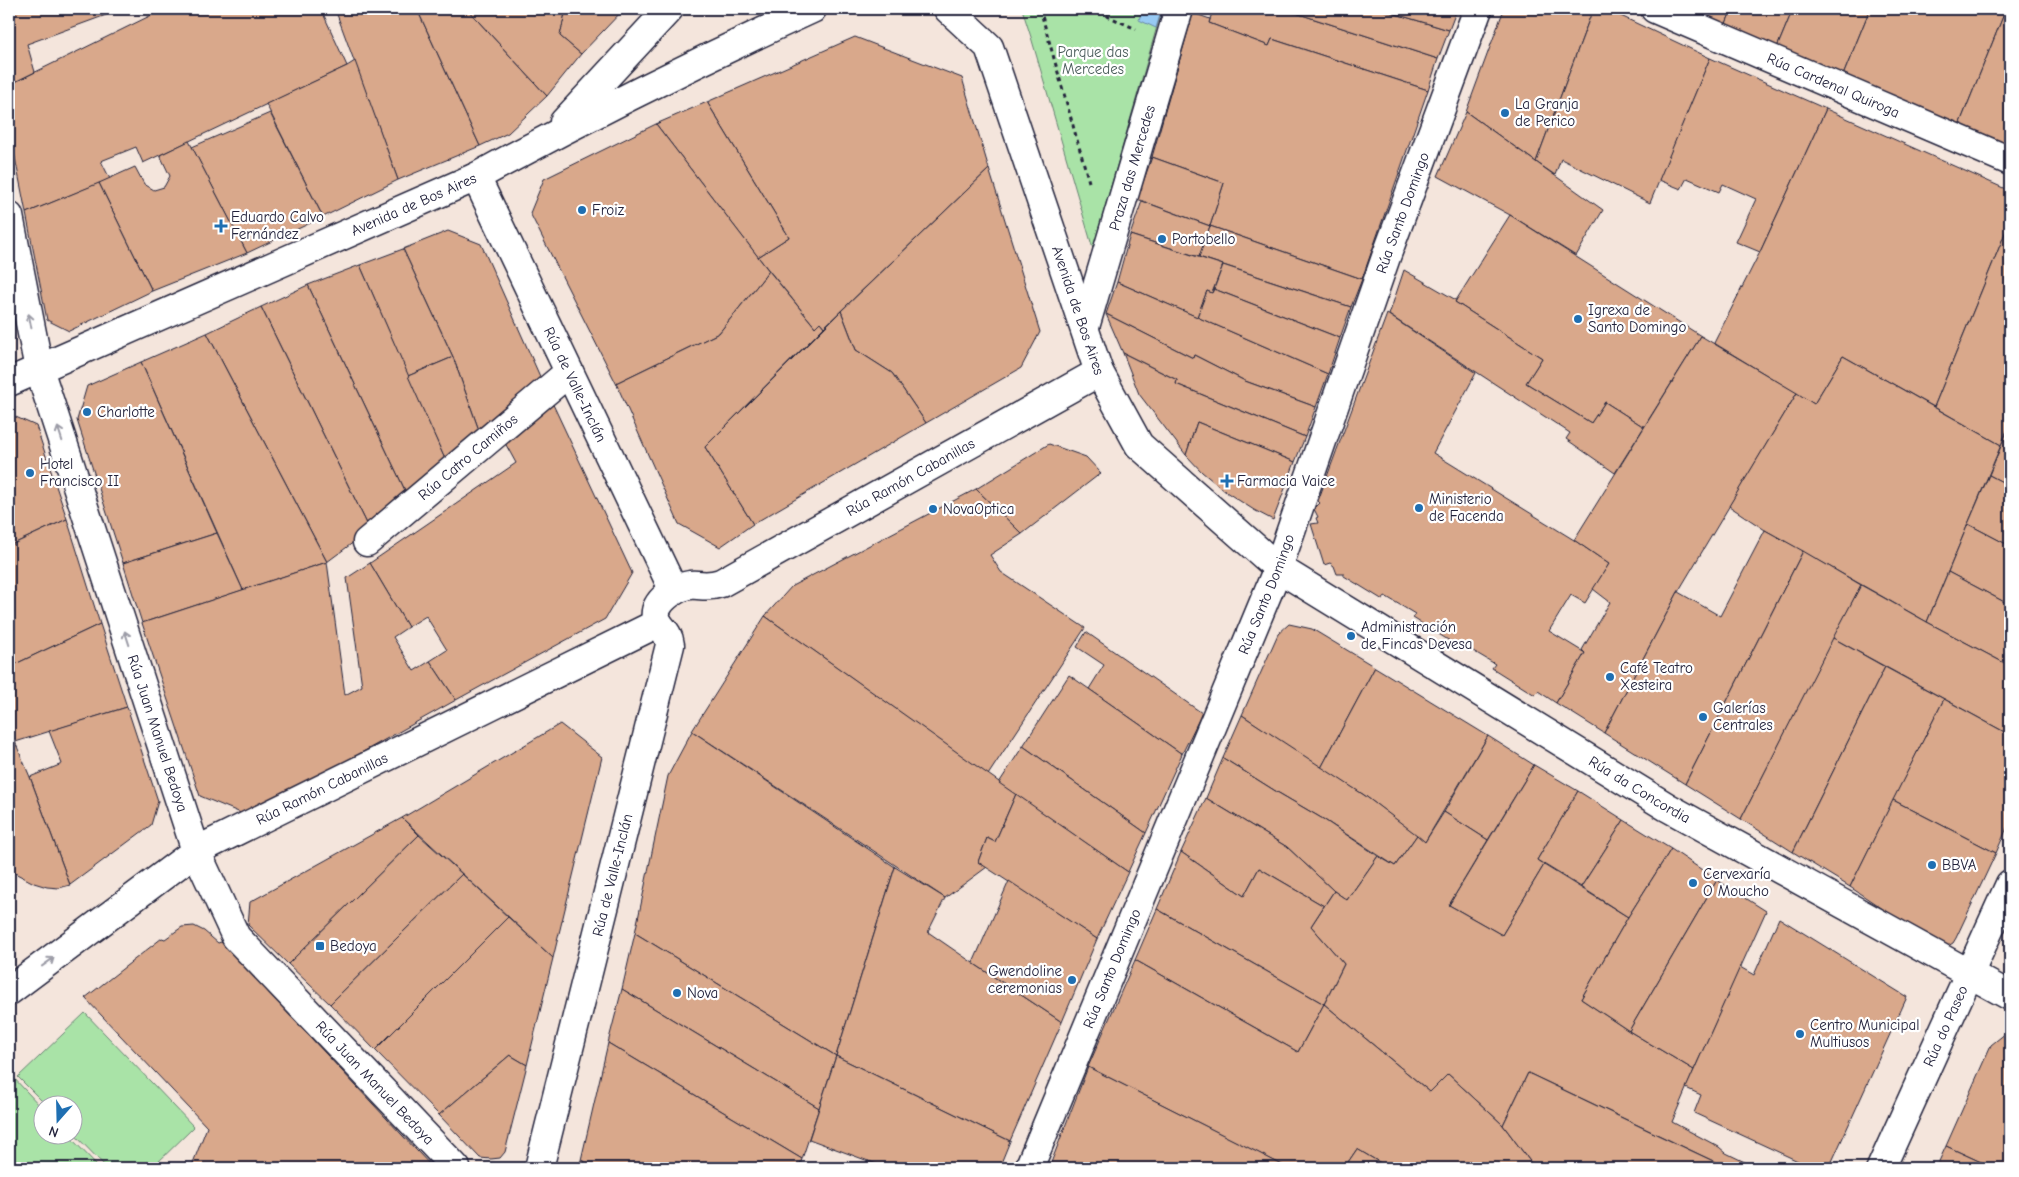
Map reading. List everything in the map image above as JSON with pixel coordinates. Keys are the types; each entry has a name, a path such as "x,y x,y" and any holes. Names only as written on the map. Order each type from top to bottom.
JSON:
{"street":[{"path":"551,136 669,9"},
{"name":"Avenida de Bos Aires","path":"9,382 476,177 551,136 704,58 812,9"},
{"name":"Avenida de Bos Aires","path":"948,9 989,47 1099,372 1139,445 1278,568"},
{"name":"Praza das Mercedes","path":"1085,327 1179,9"},
{"name":"Rúa Santo Domingo","path":"1029,1168 1278,568 1383,267 1478,9"},
{"name":"Rúa Cardenal Quiroga","path":"1655,9 2010,161"},
{"name":"Rúa de Valle-Inclán","path":"476,177 674,591"},
{"name":"Rúa Juan Manuel Bedoya","path":"9,216 39,369 196,851 236,937 456,1168"},
{"name":"Rúa Catro Camiños","path":"367,542 569,372"},
{"name":"Rúa Ramón Cabanillas","path":"674,591 689,585 710,587 721,583 1099,372"},
{"name":"Rúa da Concordia","path":"1278,568 1667,807 1971,972 2010,996"},
{"path":"658,623 656,615 658,607 662,600 674,591"},
{"name":"Rúa de Valle-Inclán","path":"539,1168 670,645 669,635 658,623"},
{"name":"Rúa Ramón Cabanillas","path":"10,986 196,851 658,623"},
{"name":"Rúa do Paseo","path":"1881,1168 2010,884"}],"path":[{"path":"1040,9 1089,184"}],"green space":[{"name":"Parque das Mercedes","path":"1022,9 1162,9 1093,249 1031,37"},
{"path":"85,1013 194,1127 152,1168 107,1168 82,1142 82,1094 35,1094 18,1077"},
{"path":"11,1075 32,1097 32,1144 77,1144 100,1168 9,1168 9,1078"}],"water":[{"path":"1142,9 1162,9 1156,28 1139,20"}],"building":[{"path":"9,9 116,9 117,11 27,44 35,72 9,85"},
{"path":"164,9 321,9 347,66 143,163 136,147 101,161 110,179 26,213 9,127 9,85"},
{"path":"335,9 417,9 480,146 398,180"},
{"path":"417,9 467,9 547,96 508,133 480,146"},
{"path":"467,9 566,9 560,36 581,54 547,96"},
{"path":"566,9 624,9 581,54 560,36"},
{"path":"1213,9 1266,9 1296,13 1438,59 1428,90 1272,39 1269,46 1253,40 1209,23"},
{"path":"1266,9 1379,9 1449,30 1438,59 1296,13"},
{"path":"1379,9 1457,9 1449,30"},
{"path":"1504,9 1593,9 1536,162 1466,112"},
{"path":"1593,9 1606,9 1710,58 1650,203 1561,159 1555,175 1536,162"},
{"path":"1685,9 1732,9 1725,26"},
{"path":"1732,9 1793,9 1776,50 1725,26"},
{"path":"1793,9 1870,9 1842,78 1776,50"},
{"path":"1870,9 2006,9 1958,128 1842,78"},
{"path":"2006,9 2010,9 2010,151 1958,128"},
{"path":"1193,13 1210,19 1209,23 1269,46 1272,39 1428,90 1362,279 1210,226 1224,183 1152,157"},
{"path":"855,37 962,78 989,169 824,327 820,322 815,327 758,257 789,237 707,102"},
{"path":"1710,58 1826,109 1760,252 1736,242 1756,199 1723,184 1719,192 1687,178 1681,189 1659,180"},
{"path":"355,61 398,180 323,217 266,104"},
{"path":"707,102 789,237 758,257 656,124"},
{"path":"1826,109 2010,191 2010,221 1934,407 1843,356 1814,404 1714,343 1760,252"},
{"path":"1466,112 1603,210 1576,256 1510,215 1438,176"},
{"path":"270,113 323,217 247,253 192,147"},
{"path":"656,124 769,271 719,333 616,383 530,213 544,179"},
{"path":"189,141 247,253 152,291 99,183 135,167 144,184 154,190 164,187 170,176 160,155"},
{"path":"1152,157 1224,183 1210,226 1137,199"},
{"path":"989,169 1040,332 1021,368 926,423 892,373 856,350 841,311"},
{"path":"99,183 152,291 69,331 47,320 26,213"},
{"path":"1142,201 1210,226 1199,257 1130,235"},
{"name":"Igrexa de Santo Domingo","path":"1510,215 1701,336 1644,427 1605,402 1591,423 1526,383 1542,358 1455,302"},
{"path":"2010,221 2010,423 2001,445 1934,407"},
{"path":"1210,226 1362,279 1351,307 1199,257"},
{"path":"448,231 481,244 542,381 481,436 453,357 403,249"},
{"path":"1130,235 1223,265 1212,293 1207,291 1197,317 1117,282"},
{"path":"403,249 453,357 408,376 360,265"},
{"path":"360,265 449,468 410,501 308,285"},
{"path":"1223,265 1351,307 1340,338 1214,289"},
{"path":"1404,270 1456,300 1455,302 1542,358 1526,383 1591,423 1605,402 1644,427 1615,473 1566,439 1570,433 1389,315"},
{"path":"769,271 815,327 820,322 824,327 705,447 753,524 720,547 679,524 616,383 719,333"},
{"path":"1117,282 1328,374 1316,407 1245,381 1194,355 1193,358 1106,314"},
{"path":"308,285 410,501 370,530 261,307"},
{"path":"1214,289 1340,338 1328,374 1197,317 1207,291 1212,293"},
{"path":"261,307 370,530 327,562 207,333"},
{"path":"841,311 856,350 892,373 926,423 753,524 705,447"},
{"path":"1106,314 1193,358 1194,355 1245,381 1316,407 1305,437 1176,384 1177,380 1123,353"},
{"name":"Ministerio de Facenda","path":"1387,314 1476,373 1433,453 1574,540 1609,564 1585,603 1571,595 1549,631 1585,653 1556,703 1538,691 1535,695 1492,668 1495,664 1463,645 1461,648 1413,618 1415,614 1385,596 1383,600 1344,576 1344,574 1337,574 1334,566 1330,563 1324,565 1311,524 1318,523 1316,518 1318,517 1314,509 1320,503 1318,501"},
{"path":"207,333 327,562 243,590 141,362"},
{"path":"1701,336 1797,393 1678,592 1604,733 1556,703 1585,653 1582,650 1610,602 1593,589 1609,564 1574,540"},
{"path":"1123,353 1177,380 1176,384 1305,437 1295,462 1197,422 1186,455 1139,394"},
{"path":"1843,356 2001,445 1927,622 1765,530 1729,506 1797,393 1814,404"},
{"path":"453,357 481,436 449,468 408,376"},
{"path":"141,362 217,533 123,563 77,420 87,386"},
{"path":"542,381 632,573 605,619 456,700 430,661 447,650 426,616 408,627 370,563 516,463 494,423"},
{"name":"Hotel Francisco II","path":"9,414 36,426 67,519 9,546"},
{"path":"1197,422 1295,462 1273,520 1226,492 1202,472 1186,455"},
{"path":"2007,432 2010,434 2010,486 1989,475"},
{"path":"1049,444 1086,457 1101,473 1022,534 976,489"},
{"path":"1989,475 2010,486 2010,546 1968,524"},
{"path":"976,489 1022,534 990,555 1001,572 1085,628 988,775 765,616 792,586"},
{"path":"67,519 100,624 9,667 9,546"},
{"path":"1968,524 2010,546 2010,605 1948,572"},
{"path":"1765,530 1803,551 1685,784 1604,733 1678,592 1720,616"},
{"path":"217,533 243,590 142,623 123,563"},
{"path":"1803,551 1861,585 1741,819 1685,784"},
{"path":"327,562 345,695 362,686 347,578 370,563 408,627 393,637 414,671 430,661 456,700 248,816 200,796 142,623"},
{"path":"1948,572 2010,605 2010,666 1927,622"},
{"path":"1861,585 2010,666 2010,735 1833,638"},
{"path":"765,616 1016,794 995,842 987,838 978,862 987,867 945,898 692,731"},
{"path":"100,624 127,707 9,744 9,667"},
{"path":"1289,624 1312,629 1375,667 1321,768 1242,715 1278,634"},
{"path":"1086,632 1202,713 1182,754 1089,689 1104,665 1077,647"},
{"path":"1833,638 1885,667 1793,852 1741,819"},
{"path":"1375,667 1488,736 1425,842 1364,795 1321,768"},
{"path":"1885,667 1944,699 1850,887 1793,852"},
{"path":"1069,675 1182,754 1146,833 1023,746"},
{"path":"1944,699 2010,735 2010,821 1996,853 1893,800"},
{"path":"127,707 158,801 151,825 70,885 30,777 62,764 49,731"},
{"path":"1242,715 1364,795 1417,835 1395,866 1323,819 1223,758"},
{"path":"560,724 602,757 553,958 402,818"},
{"path":"692,731 895,867 836,1056 635,933 668,776"},
{"path":"1488,736 1534,765 1488,840 1444,812"},
{"path":"15,742 70,885 59,888 47,887 34,883 9,870 9,744"},
{"path":"1023,746 1146,833 1128,872 999,783"},
{"path":"1223,758 1323,819 1378,856 1347,900 1334,891 1287,847 1206,798"},
{"path":"1534,765 1578,791 1537,860 1544,865 1502,935 1449,905"},
{"path":"1578,791 1624,820 1581,887 1537,860"},
{"path":"1016,794 1128,872 1097,939 978,862 987,838 995,842"},
{"path":"1206,798 1287,847 1334,891 1324,906 1259,868 1244,896 1181,852"},
{"path":"1893,800 1996,853 1956,938 1948,946 1934,943 1850,887"},
{"path":"1444,812 1488,840 1449,905 1502,935 1544,865 1628,917 1581,999 1629,1031 1694,1070 1672,1122 1719,1147 1726,1153 1757,1168 1728,1168 1528,1073 1503,1125 1448,1074 1430,1092 1324,1004 1344,964 1311,926 1334,891 1347,900 1378,856 1395,866 1417,835 1425,842"},
{"path":"402,818 419,835 288,964 248,925 250,902"},
{"path":"1624,820 1671,849 1628,917 1581,887"},
{"path":"419,835 462,874 330,1004 288,964"},
{"path":"1671,849 1717,880 1629,1031 1581,999 1628,917"},
{"path":"1181,852 1244,896 1259,868 1324,906 1311,926 1344,964 1324,1004 1157,909"},
{"path":"895,867 945,898 928,932 1062,1022 1010,1141 836,1056"},
{"path":"462,874 508,917 375,1050 330,1004"},
{"path":"1717,880 1766,911 1694,1070 1629,1031"},
{"path":"1009,881 1097,939 1062,1022 973,963"},
{"path":"1157,909 1324,1004 1298,1052 1135,960"},
{"path":"508,917 553,958 527,1065 510,1055 439,1115 375,1050"},
{"name":"Centro Municipal Multiusos","path":"1779,918 1907,997 1829,1168 1813,1168 1694,1113 1701,1095 1686,1088 1740,967 1754,975"},
{"path":"194,926 204,931 218,943 221,942 433,1168 191,1168 207,1127 85,998 162,938 165,939 182,927"},
{"path":"635,933 836,1056 819,1108 622,989"},
{"path":"1135,960 1298,1052 1324,1004 1430,1092 1448,1074 1503,1125 1535,1168 1389,1168 1357,1149 1344,1168 1288,1168 1088,1067"},
{"path":"622,989 819,1108 802,1159 608,1043"},
{"path":"2006,1033 2010,1033 2010,1168 1994,1168 1946,1146 1991,1045"},
{"path":"608,1043 802,1159 799,1168 596,1168 581,1160"},
{"path":"510,1055 527,1065 505,1152 500,1158 480,1158 439,1115"},
{"path":"836,1056 1010,1141 999,1168 887,1168 809,1139"},
{"path":"1088,1067 1259,1153 1288,1168 1049,1168"},
{"path":"1528,1073 1728,1168 1535,1168 1503,1125"},
{"path":"1946,1146 1994,1168 1936,1168"},
{"path":"1357,1149 1389,1168 1344,1168"},
{"path":"581,1160 596,1168 579,1168"},
{"path":"868,1161 887,1168 865,1168"}],"place":[{"name":"La Granja de Perico","path":"1505,113"},
{"name":"Froiz","path":"582,210"},
{"name":"Eduardo Calvo Fernández","path":"221,226"},
{"name":"Portobello","path":"1162,239"},
{"name":"Igrexa de Santo Domingo","path":"1578,319"},
{"name":"Charlotte","path":"87,412"},
{"name":"Hotel Francisco II","path":"30,473"},
{"name":"Farmacia Vaice","path":"1227,481"},
{"name":"Ministerio de Facenda","path":"1419,508"},
{"name":"NovaOptica","path":"933,509"},
{"name":"Administración de Fincas Devesa","path":"1351,636"},
{"name":"Café Teatro Xesteira","path":"1610,677"},
{"name":"Galerías Centrales","path":"1703,717"},
{"name":"BBVA","path":"1932,865"},
{"name":"Cervexaría O Moucho","path":"1693,883"},
{"name":"Bedoya","path":"320,946"},
{"name":"Gwendoline ceremonias","path":"1072,980"},
{"name":"Nova","path":"677,993"},
{"name":"Centro Municipal Multiusos","path":"1800,1034"}]}
